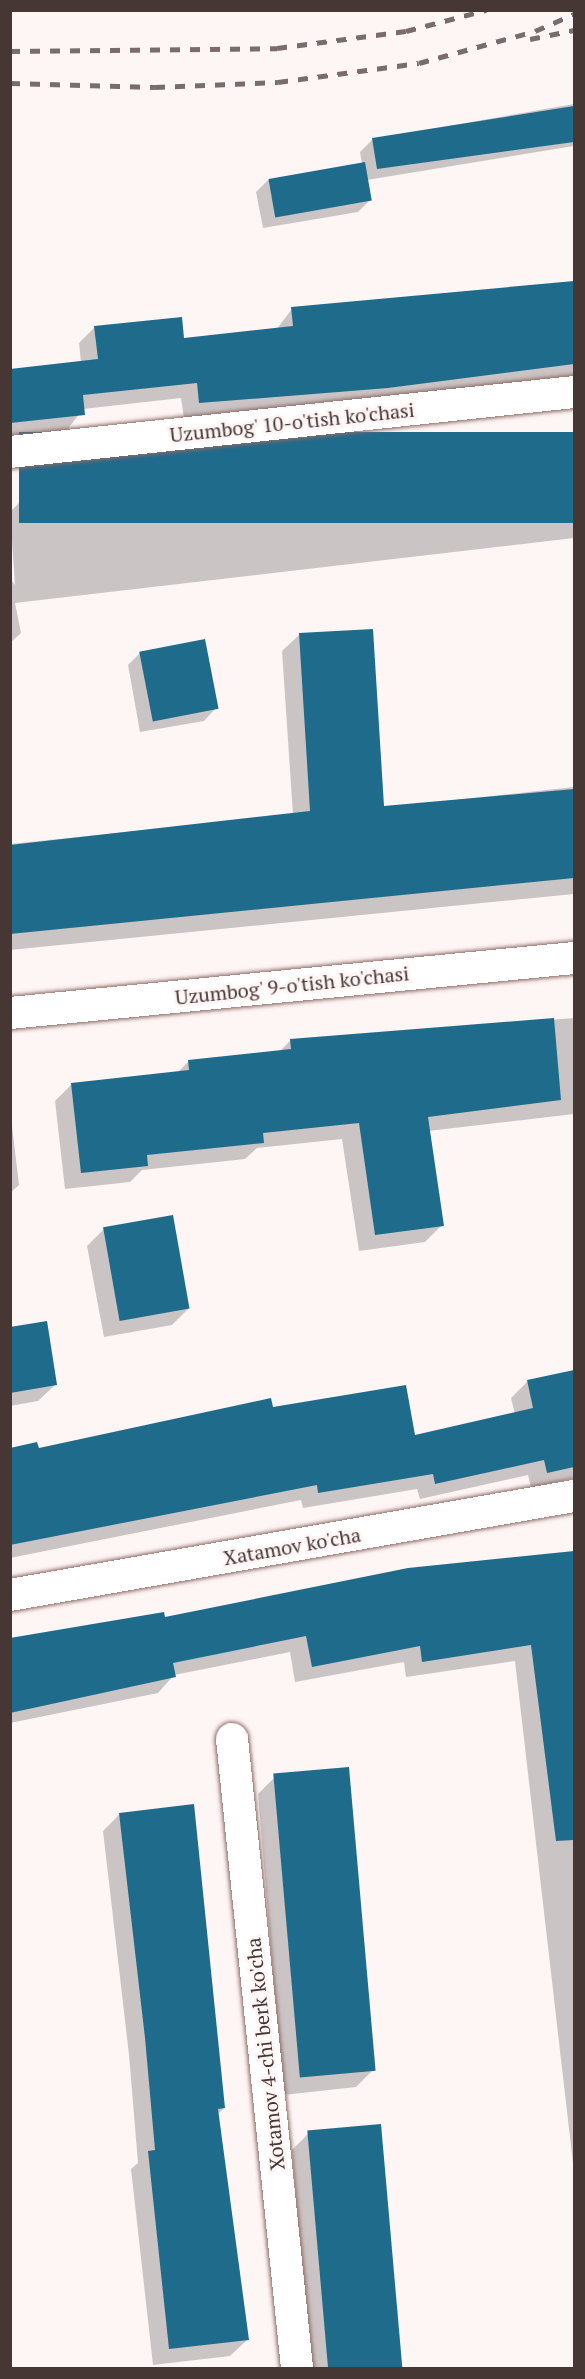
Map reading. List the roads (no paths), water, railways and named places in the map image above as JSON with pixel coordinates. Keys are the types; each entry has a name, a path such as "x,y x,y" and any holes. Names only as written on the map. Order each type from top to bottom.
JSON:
{"street":[{"name":"Uzumbog' 10-o'tish ko'chasi","path":"10,453 574,392"},
{"name":"Uzumbog' 9-o'tish ko'chasi","path":"10,1013 574,958"},
{"name":"Xatamov ko'cha","path":"10,1595 574,1496"},
{"name":"Xotamov 4-chi berk ko'cha","path":"232,1739 297,2368"}],"railway":[{"path":"10,51 277,48 406,31 486,10"},
{"path":"10,83 155,87 278,82 419,63 535,31 574,14"},
{"path":"530,39 574,30"}]}
